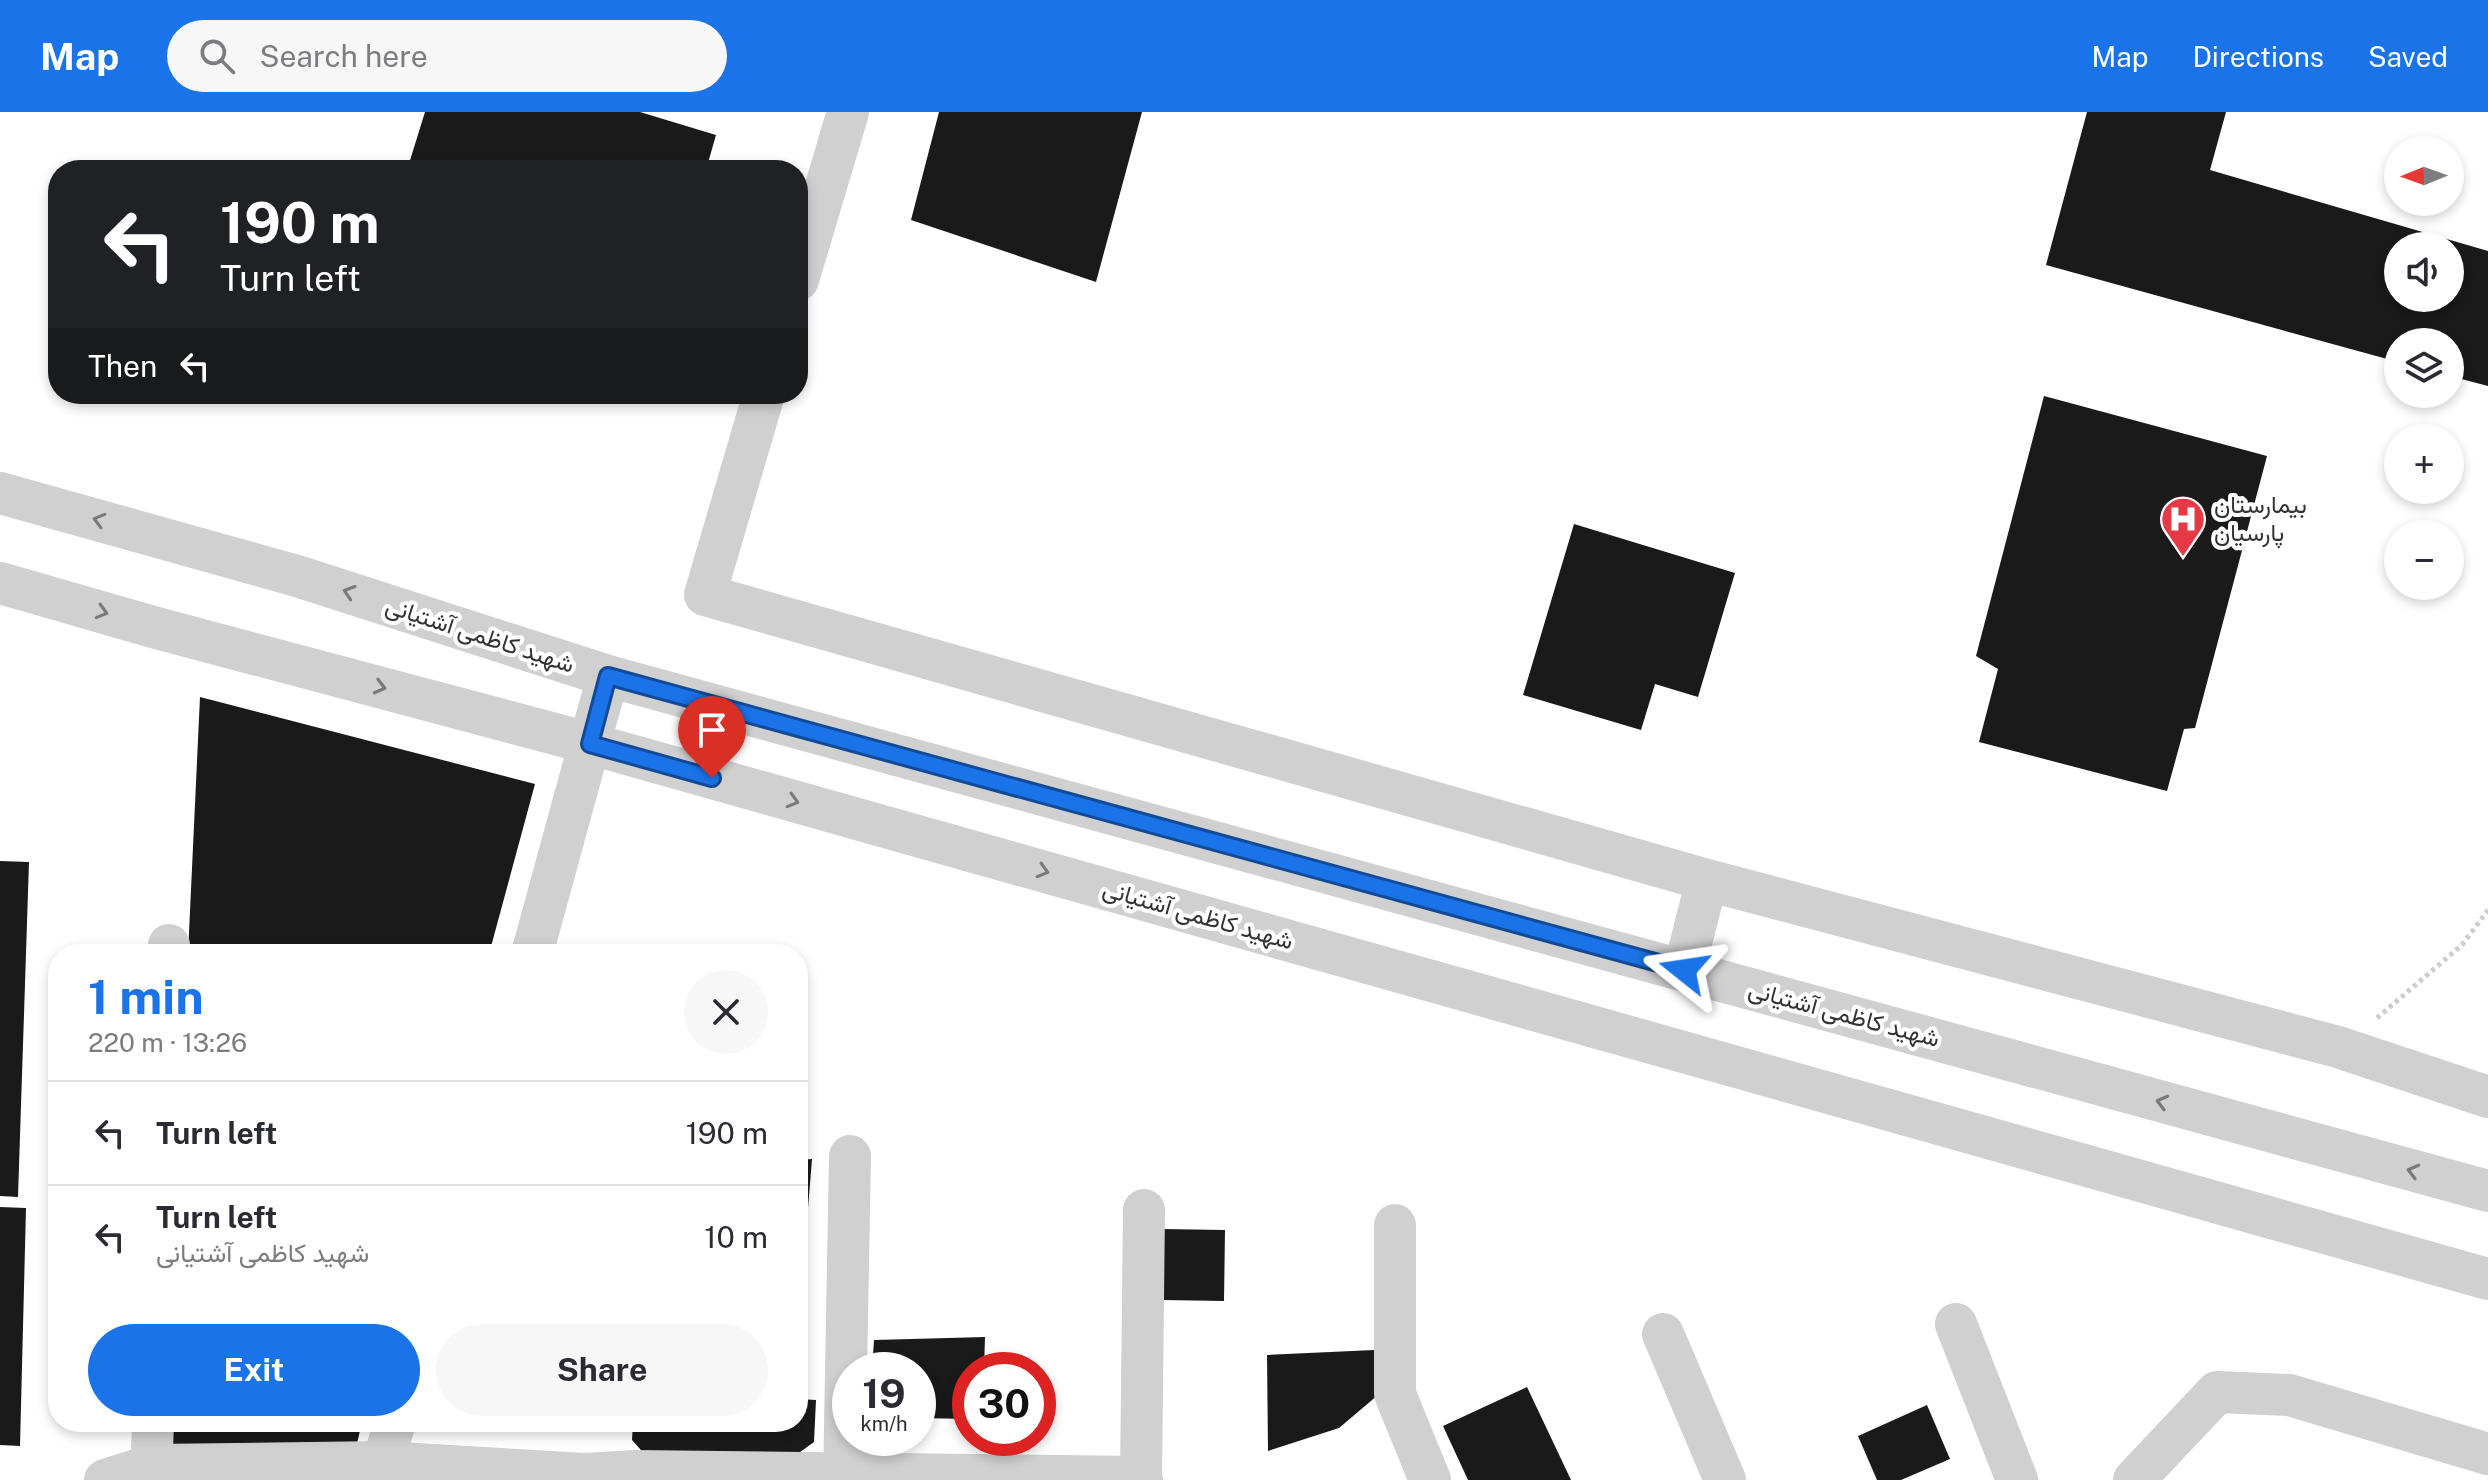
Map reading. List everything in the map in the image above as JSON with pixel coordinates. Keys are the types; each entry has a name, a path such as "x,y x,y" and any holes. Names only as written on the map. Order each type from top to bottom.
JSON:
{"street":[{"path":"808,246 848,112"},
{"path":"761,404 705,595 1707,880 2338,1047 2488,1097"},
{"name":"شهید کاظمی آشتیانی","path":"0,493 297,576 608,676 2488,1191"},
{"name":"شهید کاظمی آشتیانی","path":"0,583 590,744 2488,1279"},
{"path":"535,944 608,676"},
{"path":"1684,970 1707,880"},
{"path":"844,1478 850,1156"},
{"path":"105,1480 152,1473 380,1471 585,1477 635,1471 844,1478 1141,1478 1144,1210"},
{"path":"1395,1225 1395,1394 1430,1480"},
{"path":"1956,1324 2017,1480"},
{"path":"1663,1334 1725,1480"},
{"path":"2134,1480 2217,1392 2289,1395 2488,1454"},
{"path":"152,1473 153,1432"},
{"path":"380,1471 392,1432"}],"path":[{"path":"2338,1047 2400,1001 2452,954 2488,910"}],"building":[{"path":"425,112 640,112 716,135 709,160 410,160"},
{"path":"939,112 1142,112 1096,282 911,220"},
{"path":"2087,112 2226,112 2210,170 2423,232 2384,232 2384,312 2464,312 2464,244 2488,251 2488,386 2464,380 2464,328 2384,328 2384,358 2046,265"},
{"path":"2044,396 2267,456 2195,728 2184,729 2167,791 1979,742 1998,669 1976,656"},
{"path":"1574,524 1735,573 1698,697 1655,684 1641,730 1523,695"},
{"path":"200,697 535,784 492,944 188,944"},
{"path":"0,861 29,862 18,1197 0,1196"},
{"path":"808,1159 812,1159 808,1208"},
{"path":"0,1207 26,1208 20,1446 0,1445"},
{"path":"1162,1229 1225,1230 1224,1301 1162,1300"},
{"path":"985,1337 985,1352 952,1352 952,1419 936,1418 936,1352 873,1352 874,1340"},
{"path":"1374,1350 1378,1395 1339,1428 1268,1451 1267,1355"},
{"path":"1527,1387 1571,1480 1468,1480 1443,1426"},
{"path":"808,1400 816,1400 814,1442 789,1460 648,1458 632,1440 632,1432 808,1432"},
{"path":"1927,1405 1950,1459 1901,1480 1877,1480 1858,1436"},
{"path":"164,1432 360,1432 356,1448 163,1453"}],"place":[{"name":"بیمارستان پارسیان","path":"2183,558"}],"route":[{"path":"712,778 590,744 608,676 1684,970"}]}
